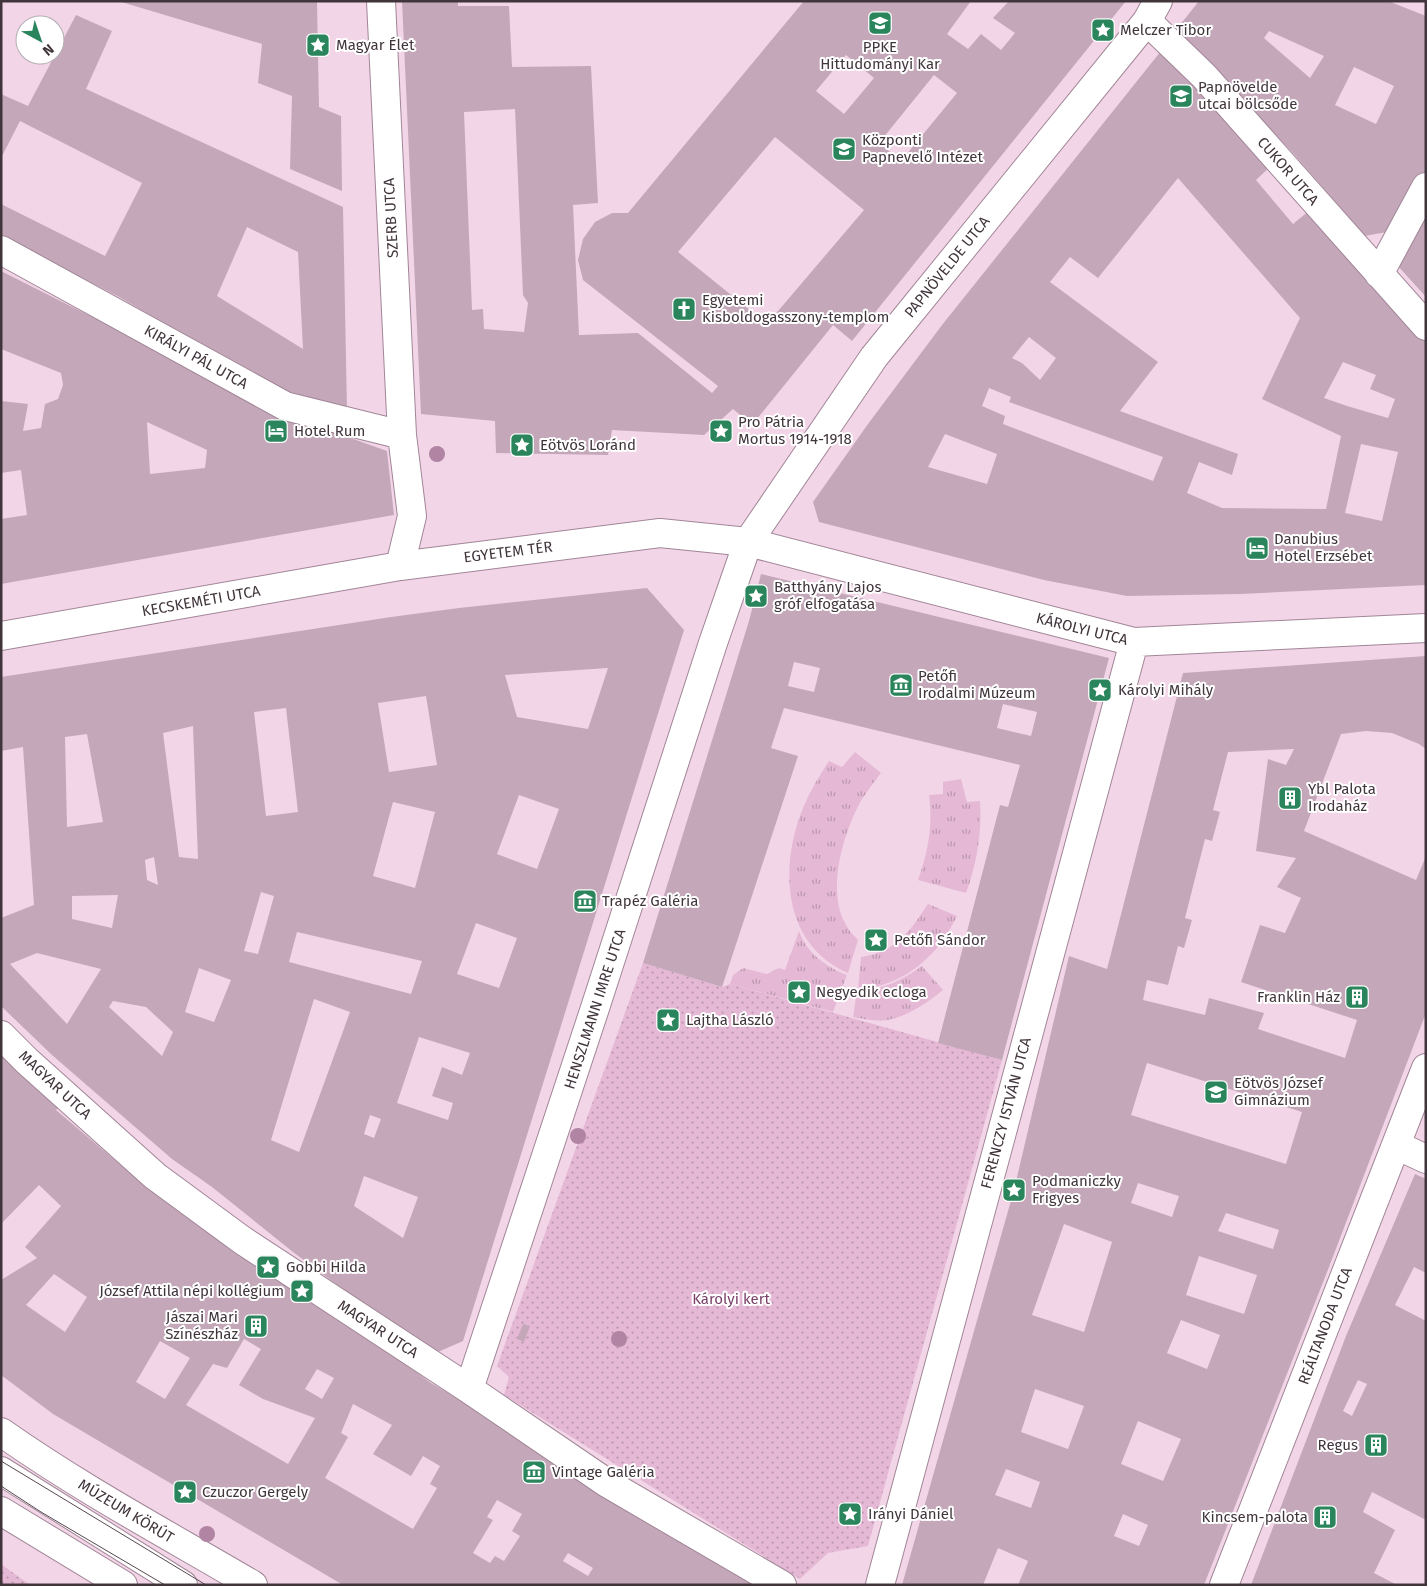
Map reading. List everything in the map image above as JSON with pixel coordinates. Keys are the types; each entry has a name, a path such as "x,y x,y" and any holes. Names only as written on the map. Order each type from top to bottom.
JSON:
{"street":[{"name":"SZERB UTCA","path":"381,1 402,435"},
{"name":"CUKOR UTCA","path":"1152,11 1204,76 1426,326"},
{"name":"PAPNÖVELDE UTCA","path":"748,542 874,357 1152,11"},
{"path":"1379,274 1426,187"},
{"name":"KIRÁLYI PÁL UTCA","path":"1,250 285,406 402,435"},
{"path":"400,566 412,516 402,435"},
{"name":"EGYETEM TÉR","path":"400,566 660,533 748,542"},
{"name":"KÁROLYI UTCA","path":"748,542 1134,642 1426,628"},
{"name":"HENSZLMANN IMRE UTCA","path":"469,1390 713,643 748,542"},
{"name":"KECSKEMÉTI UTCA","path":"1,636 400,566"},
{"name":"FERENCZY ISTVÁN UTCA","path":"880,1585 1134,642"},
{"name":"MAGYAR UTCA","path":"1,1035 27,1061 155,1176 242,1240 607,1484 782,1585"},
{"name":"REÁLTANODA UTCA","path":"1224,1585 1426,1068"},
{"path":"1396,1145 1426,1159"},
{"name":"MÚZEUM KÖRÚT","path":"1,1432 40,1459 253,1585"},
{"name":"MÚZEUM KÖRÚT","path":"1,1471 181,1583"},
{"path":"1,1511 123,1585 135,1542 134,1516"},
{"name":"MÚZEUM KÖRÚT","path":"123,1585 153,1578 181,1583"}],"green space":[{"path":"855,752 881,773 863,797 855,813 844,843 837,876 839,908 844,921 858,940 848,973 826,960 810,943 798,924 792,902 789,878 795,831 803,808 818,778 829,761 842,767"},
{"path":"961,779 967,802 980,801 978,848 966,893 918,880 929,838 929,795 943,794 943,782"},
{"path":"928,904 957,916 941,943 915,969 882,985 858,989 861,957 884,950 901,939"},
{"path":"799,931 806,946 818,958 832,968 847,975 833,1012 730,984 733,975 743,968 767,974 779,968 785,970"},
{"name":"Károlyi kert","path":"643,963 722,987 730,984 1002,1060 868,1546 828,1553 800,1579 504,1395 509,1377 497,1366"},
{"path":"922,966 943,990 930,1000 910,1012 884,1021 853,1017 857,991 875,989 892,983"},
{"path":"1,1564 30,1585 1,1585"}],"building":[{"path":"118,1 317,1 319,107 341,116 342,191 290,169 292,96 258,83 262,44"},
{"path":"402,1 458,1 458,6 509,6 512,67 591,66 598,203 573,205 579,335 638,333 712,393 718,386 583,280 578,260 583,239 595,222 612,213 628,213 804,1 971,1 947,34 968,49 981,34 1001,50 1015,33 993,18 1009,1 1126,1 852,341 833,325 752,425 733,409 704,435 612,430 608,455 496,453 495,421 421,414","holes":["846,55 874,78 844,114 816,91","934,75 957,93 901,161 879,143","515,109 523,295 528,303 524,332 484,329 483,309 472,310 464,112","775,137 864,210 767,324 678,252"]},
{"path":"1199,1 1388,1 1426,16 1426,170 1392,231 1365,236 1293,153 1176,30","holes":["1269,31 1324,56 1310,78 1264,38","1354,67 1394,86 1376,124 1335,105"]},
{"path":"76,15 112,31 86,89 343,207 347,410 274,389 121,298 1,236 1,204 105,256 142,183 20,121 1,158 1,94 28,106 50,65 65,65 65,36","holes":["247,227 298,252 303,349 217,296"]},
{"path":"1161,51 1272,165 1256,180 1293,224 1310,210 1426,342 1426,585 1240,594 1127,596 1044,580 819,522 813,502 942,325","holes":["1178,178 1300,318 1262,399 1341,436 1326,509 1222,508 1187,493 1199,462 1232,475 1238,454 1120,411 1158,362 1050,282 1070,257 1098,278","1029,337 1056,358 1040,380 1022,363 1012,358","1343,362 1376,375 1370,389 1395,399 1388,418 1324,398","989,388 1011,397 1009,402 1163,457 1153,481 1003,424 1005,416 982,406","945,434 997,454 987,484 928,467","1361,444 1398,452 1382,521 1345,513"]},
{"path":"1426,212 1426,297 1397,265"},
{"path":"1,271 289,416 387,451 394,515 1,584 1,519 27,515 21,470 1,473 1,401 28,404 23,431 41,428 45,404 58,399 63,385 61,373 1,349","holes":["147,422 207,450 205,468 150,474"]},
{"path":"761,574 1109,658 1002,1060 938,1043 1000,805 1008,807 1020,765 784,708 771,748 798,756 722,987 643,963 749,621","holes":["794,662 820,668 814,692 788,686","1003,704 1037,712 1031,736 997,728"]},
{"path":"647,588 684,630 463,1341 438,1352 375,1313 293,1252 212,1187 172,1159 52,1055 1,1006 1,918 34,905 23,747 1,751 1,677 459,608","holes":["608,668 588,729 517,717 505,675","426,696 437,765 389,772 378,703","286,708 298,812 266,816 254,712","193,726 198,859 179,857 163,733","87,734 103,822 67,827 65,737","519,795 559,809 537,869 497,854","393,802 435,812 415,888 373,876","154,857 158,885 147,880 145,860","261,892 274,896 258,954 244,951","118,895 112,928 72,919 72,896","476,923 517,938 499,988 457,974","297,932 422,961 411,994 289,962","37,953 101,969 67,1024 10,964","199,968 231,980 214,1022 185,1012","314,999 350,1012 299,1152 271,1140","113,1001 146,1007 173,1032 162,1056 109,1007","419,1037 470,1053 462,1075 442,1067 432,1096 453,1103 448,1120 397,1103","370,1115 381,1119 374,1138 364,1134","364,1176 418,1197 403,1238 354,1206"]},
{"path":"1426,656 1426,749 1419,744 1392,733 1366,731 1341,734 1304,831 1416,880 1426,856 1426,1013 1204,1585 1018,1585 1028,1561 998,1548 983,1585 902,1585 1014,1190 1069,956 1107,969 1183,673","holes":["1294,749 1286,765 1268,759 1256,851 1296,858 1277,887 1301,898 1285,933 1260,925 1241,982 1357,1020 1345,1058 1258,1029 1264,1013 1209,998 1205,1015 1143,1000 1147,980 1168,985 1178,946 1184,948 1192,920 1185,918 1205,839 1212,841 1220,812 1213,810 1228,752","1147,1063 1302,1112 1286,1164 1131,1115","1138,1183 1179,1196 1172,1217 1131,1203","1226,1213 1279,1230 1273,1249 1218,1231","1064,1224 1112,1242 1084,1332 1032,1315","1199,1256 1257,1275 1244,1314 1186,1295","1181,1320 1220,1335 1207,1369 1167,1353","1035,1389 1084,1406 1068,1449 1021,1432","1138,1421 1181,1439 1163,1481 1121,1464","1006,1469 1040,1482 1031,1508 995,1495","1123,1514 1148,1525 1139,1546 1114,1536"]},
{"path":"1,1055 59,1107 56,1110 136,1178 175,1207 431,1383 530,1441 760,1585 343,1585 53,1414 1,1375 1,1280 37,1258 25,1247 61,1206 39,1185 1,1224","holes":["54,1274 87,1297 65,1332 26,1305","244,1339 261,1349 239,1385 263,1399 315,1418 288,1464 186,1405 213,1364 227,1368","160,1341 190,1358 165,1399 136,1382","317,1369 334,1378 322,1399 305,1389","353,1404 392,1425 373,1454 411,1476 423,1456 440,1466 430,1484 437,1488 413,1529 325,1478 348,1437 341,1433","497,1500 522,1514 512,1531 520,1536 504,1561 495,1556 490,1563 473,1553 493,1520 487,1517","568,1553 593,1568 588,1576 563,1561"]},
{"path":"1415,1174 1426,1179 1426,1273 1414,1267 1395,1305 1426,1321 1426,1520 1372,1492 1363,1512 1395,1530 1374,1573 1397,1585 1251,1585 1346,1336","holes":["1358,1380 1367,1384 1352,1416 1343,1411"]},
{"path":"523,1324 530,1326 524,1342 517,1339"}],"tram line":[{"path":"1,1461 206,1585"},
{"path":"1,1486 41,1512 165,1585"}],"place":[{"name":"PPKE Hittudományi Kar","path":"880,23"},
{"name":"Melczer Tibor","path":"1103,30"},
{"name":"Magyar Élet","path":"318,45"},
{"name":"Papnövelde utcai bölcsőde","path":"1181,96"},
{"name":"Központi Papnevelő Intézet","path":"844,149"},
{"name":"Egyetemi Kisboldogasszony-templom","path":"684,309"},
{"name":"Hotel Rum","path":"276,431"},
{"name":"Pro Pátria Mortus 1914-1918","path":"721,431"},
{"name":"Eötvös Loránd","path":"522,445"},
{"name":"Danubius Hotel Erzsébet","path":"1257,548"},
{"name":"Batthyány Lajos gróf elfogatása","path":"756,596"},
{"name":"Petőfi Irodalmi Múzeum","path":"901,685"},
{"name":"Károlyi Mihály","path":"1100,690"},
{"name":"Ybl Palota Irodaház","path":"1290,798"},
{"name":"Trapéz Galéria","path":"585,901"},
{"name":"Petőfi Sándor","path":"876,940"},
{"name":"Negyedik ecloga","path":"799,992"},
{"name":"Franklin Ház","path":"1357,997"},
{"name":"Lajtha László","path":"668,1020"},
{"name":"Eötvös József Gimnázium","path":"1216,1092"},
{"name":"Podmaniczky Frigyes","path":"1014,1190"},
{"name":"Gobbi Hilda","path":"268,1267"},
{"name":"József Attila népi kollégium","path":"302,1291"},
{"name":"Jászai Mari Színészház","path":"256,1326"},
{"name":"Regus","path":"1376,1445"},
{"name":"Vintage Galéria","path":"534,1472"},
{"name":"Czuczor Gergely","path":"185,1492"},
{"name":"Irányi Dániel","path":"850,1514"},
{"name":"Kincsem-palota","path":"1325,1517"}]}
